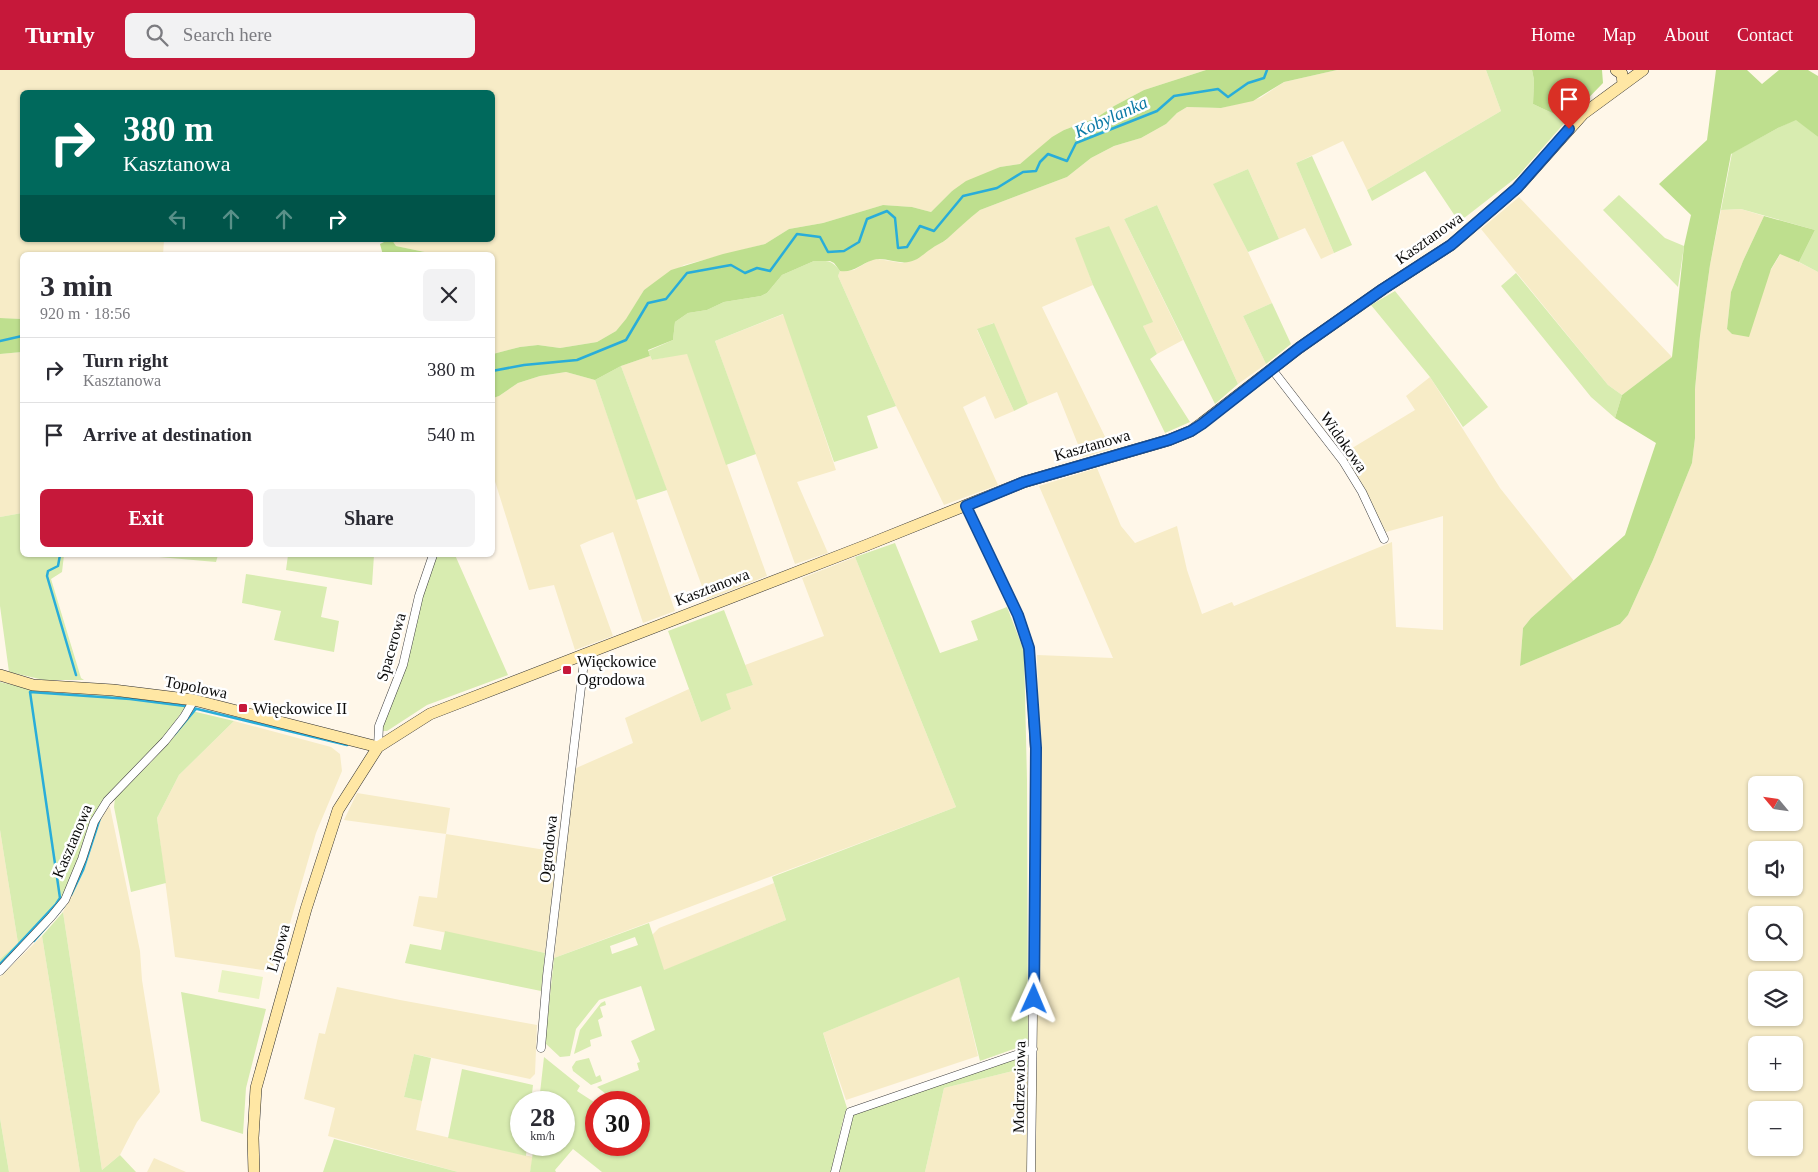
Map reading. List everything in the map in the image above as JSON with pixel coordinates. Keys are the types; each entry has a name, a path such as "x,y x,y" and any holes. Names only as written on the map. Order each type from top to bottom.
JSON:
{"street":[{"path":"1616,70 1622,74 1623,84"},
{"name":"Kasztanowa","path":"378,747 430,714 1024,482 1169,440 1191,431 1210,418 1271,368 1464,235 1517,188 1583,114 1643,70"},
{"name":"Widokowa","path":"1271,368 1343,462 1362,492 1384,539"},
{"name":"Modrzewiowa","path":"966,506 1018,615 1029,648 1036,748 1031,1172"},
{"name":"Spacerowa","path":"378,747 379,726 403,665 419,596 432,557"},
{"name":"Ogrodowa","path":"541,1048 547,976 585,653"},
{"name":"Topolowa","path":"0,675 33,685 114,690 194,700 378,747"},
{"name":"Kasztanowa","path":"0,971 65,900 82,859 94,822 107,801 165,741 184,717 194,700"},
{"name":"Lipowa","path":"254,1172 253,1138 256,1088 292,957 338,810 378,747"},
{"path":"835,1172 850,1112 1033,1049"}],"shaded area":[{"path":"0,70 1206,70 1144,90 1096,118 1064,130 1020,164 1000,167 952,191 931,212 912,207 883,205 823,223 789,229 765,244 684,265 644,290 626,320 616,331 597,342 560,348 538,345 520,347 495,353 495,252 425,252 396,246 393,242 495,242 495,90 20,90 20,242 164,242 163,252 20,252 20,319 0,318"},
{"path":"1337,70 1486,70 1501,111 1367,190 1343,141 1296,163 1334,253 1321,259 1305,228 1279,239 1248,169 1214,184 1272,303 1243,316 1266,364 1238,384 1157,205 1124,219 1183,340 1157,354 1143,326 1152,322 1076,238 1093,285 1042,307 1111,449 1083,457 1057,392 1028,404 993,323 977,330 1014,411 995,419 985,396 963,407 998,485 944,505 896,406 838,276 840,271 854,270 871,260 878,259 902,263 915,260 946,240 980,210 1067,177 1091,158 1114,146 1141,138 1166,124 1177,113 1187,107 1221,108 1260,98 1284,82"},
{"path":"1519,197 1672,357 1622,395 1608,385 1481,229"},
{"path":"1741,209 1764,216 1731,292 1727,329 1732,334 1781,253 1818,272 1818,1172 1034,1172 1040,778 1037,655 1113,658 1039,486 1097,468 1121,526 1135,543 1177,526 1187,570 1202,614 1232,602 1234,606 1392,542 1396,627 1443,630 1443,516 1386,532 1344,453 1415,410 1406,396 1430,377 1500,488 1574,581 1531,618 1523,628 1520,666 1620,624 1628,615 1653,560 1692,463 1695,438 1695,389 1710,265 1721,210"},
{"path":"784,314 836,470 797,482 828,553 795,564 715,341"},
{"path":"20,352 20,513 0,517 0,354"},
{"path":"687,353 767,576 707,600 621,366 650,356 652,360"},
{"path":"566,372 595,380 675,611 643,623 613,532 589,541 580,545 613,636 575,650 554,585 529,590 495,481 495,397 518,383 540,376"},
{"path":"855,557 956,807 554,958 574,769 633,743 625,718 689,689 701,722 725,694 753,685 745,665 824,636 802,578"},
{"path":"234,721 331,747 340,754 342,771 316,833 276,972 175,957 157,818 179,775"},
{"path":"357,793 450,808 446,834 344,820"},
{"path":"110,807 140,951 142,980 160,1092 137,1122 120,1155 102,1170 63,912 91,849 99,823 106,808"},
{"path":"0,830 18,943 0,959"},
{"path":"446,834 558,852 545,953 413,926 419,896 437,898"},
{"path":"774,883 786,920 663,971 652,935 659,928"},
{"path":"42,936 80,1172 9,1172 0,1118 0,977"},
{"path":"959,976 978,1056 846,1100 823,1033"},
{"path":"337,987 537,1025 535,1074 530,1079 414,1054 404,1097 422,1101 416,1130 510,1152 510,1156 533,1157 530,1172 458,1172 328,1136 335,1108 304,1099 319,1033 325,1034"},
{"path":"1029,1067 1028,1172 925,1172 944,1088"},
{"path":"154,1158 186,1172 147,1172"}],"green space":[{"path":"1206,70 1337,70 1284,82 1253,101 1221,108 1187,107 1177,113 1166,124 1141,138 1114,146 1091,158 1067,177 980,210 947,239 910,262 878,259 853,269 840,271 830,261 814,261 782,275 767,293 761,296 724,302 707,310 688,313 675,322 673,340 648,350 650,356 621,366 595,380 566,372 540,376 518,383 495,397 495,353 520,347 538,345 560,348 597,342 616,331 644,290 671,270 723,254 765,244 789,229 823,223 883,205 912,207 931,212 952,191 966,181 1000,167 1020,164 1052,137 1064,130 1096,118 1144,90"},
{"path":"1486,70 1532,70 1534,80 1533,104 1567,120 1517,177 1459,222 1425,171 1372,201 1367,190 1501,111"},
{"path":"1532,70 1602,70 1603,83 1567,120 1533,104 1534,80"},
{"path":"1716,70 1747,70 1762,84 1779,70 1808,70 1818,76 1818,137 1796,120 1731,154 1710,265 1700,336 1695,389 1695,438 1692,463 1653,560 1628,615 1620,624 1520,666 1523,628 1531,618 1625,535 1656,443 1615,418 1622,395 1672,357 1684,246 1691,215 1659,184 1707,140"},
{"path":"1796,119 1818,137 1818,272 1799,262 1815,230 1741,209 1721,210 1732,153"},
{"path":"1312,156 1352,245 1334,253 1296,163"},
{"path":"1248,169 1279,239 1248,252 1213,184"},
{"path":"1619,195 1665,238 1684,246 1678,287 1603,210"},
{"path":"1157,205 1238,384 1215,404 1124,219"},
{"path":"1764,216 1815,230 1799,262 1780,254 1771,269 1749,337 1732,334 1727,329 1731,292"},
{"path":"1109,226 1153,322 1143,326 1157,354 1150,359 1190,422 1165,433 1093,285 1075,238"},
{"path":"393,242 396,246 425,252 382,252 380,244"},
{"path":"814,261 829,262 834,264 840,271 838,276 896,406 867,416 878,448 834,462 783,314 715,341 756,454 726,465 687,354 652,360 648,351 673,340 675,322 688,313 707,310 724,302 761,296 767,293 782,275"},
{"path":"1516,273 1608,385 1622,395 1615,418 1591,397 1501,286"},
{"path":"1395,291 1488,407 1463,427 1430,377 1371,305"},
{"path":"1272,303 1291,344 1266,364 1243,316"},
{"path":"0,318 20,319 20,352 0,354"},
{"path":"994,323 1028,404 1014,411 977,329"},
{"path":"621,366 667,490 636,500 595,380"},
{"path":"20,513 20,557 64,557 62,572 51,579 81,678 84,680 44,680 9,672 0,606 0,517"},
{"path":"895,543 940,653 978,640 971,621 1007,607 1024,651 1027,780 1028,1044 980,1061 959,977 823,1033 847,1108 831,1172 602,1172 575,1151 575,1091 540,1091 544,1057 580,1086 577,1091 585,1096 585,1156 650,1156 650,1091 602,1091 597,1087 639,1070 637,1063 640,1062 631,1041 655,1030 641,986 599,1000 576,1029 570,1056 560,1057 545,1043 554,958 649,923 664,970 786,920 772,877 956,807 855,557","holes":["635,937 638,945 612,954 610,946"]},
{"path":"159,557 217,557 216,562"},
{"path":"288,557 374,557 372,585 286,570"},
{"path":"436,557 456,557 508,675 427,705 387,731 383,731 382,726"},
{"path":"246,574 327,587 321,617 339,621 334,652 274,640 281,611 242,603"},
{"path":"724,610 753,685 726,694 731,709 701,722 668,631"},
{"path":"0,682 42,692 130,697 186,706 162,740 111,791 98,809 82,853 62,898 49,915 0,967 0,959 18,943 0,830"},
{"path":"192,711 234,721 179,775 157,818 166,883 131,892 114,807 115,798 178,732"},
{"path":"63,912 102,1170 120,1155 136,1172 80,1172 42,936"},
{"path":"445,931 545,953 541,991 405,963 410,944 441,950"},
{"path":"222,970 263,977 259,999 218,992"},
{"path":"181,992 266,1009 246,1088 243,1134 201,1121"},
{"path":"605,1001 606,1005 600,1007 603,1017 598,1020 602,1036 590,1040 591,1046 574,1054 580,1030 601,1003"},
{"path":"414,1054 431,1058 422,1101 404,1097"},
{"path":"589,1058 596,1077 600,1075 602,1081 591,1085 573,1071 572,1067 576,1061"},
{"path":"1016,1059 1030,1061 1029,1067 944,1088 925,1172 839,1172 853,1114"},
{"path":"462,1069 533,1085 532,1091 510,1091 510,1152 448,1138"},
{"path":"0,1118 9,1172 0,1172"},
{"path":"334,1139 458,1172 323,1172"},
{"path":"532,1156 567,1156 555,1170 556,1172 530,1172"}],"waterway":[{"name":"Kobylanka","path":"495,370 524,365 577,360 626,340 648,303 666,299 687,273 731,265 745,273 757,268 770,271 797,234 820,237 828,252 844,251 859,242 867,219 887,211 895,218 898,248 907,247 920,226 934,231 963,196 997,188 1023,172 1036,171 1040,162 1048,154 1067,161 1076,143 1157,111 1174,96 1218,89 1228,97 1248,83 1264,78 1267,70"},
{"name":"Kobylanka","path":"0,341 20,336"},
{"path":"60,557 58,566 48,571 47,576 76,675"},
{"path":"0,964 60,898 30,692 130,699 185,706 347,745"},
{"path":"174,735 195,710"},
{"path":"71,895 83,870 100,818"},
{"path":"55,917 64,906"},
{"path":"34,941 48,925"}],"place":[{"name":"Więckowice Ogrodowa","path":"567,670"},
{"name":"Więckowice II","path":"243,708"}],"route":[{"path":"1034,999 1033,902 1036,748 1029,648 1018,615 966,506 1024,482 1169,440 1191,431 1210,418 1271,368 1464,235 1517,188 1569,129"}]}
